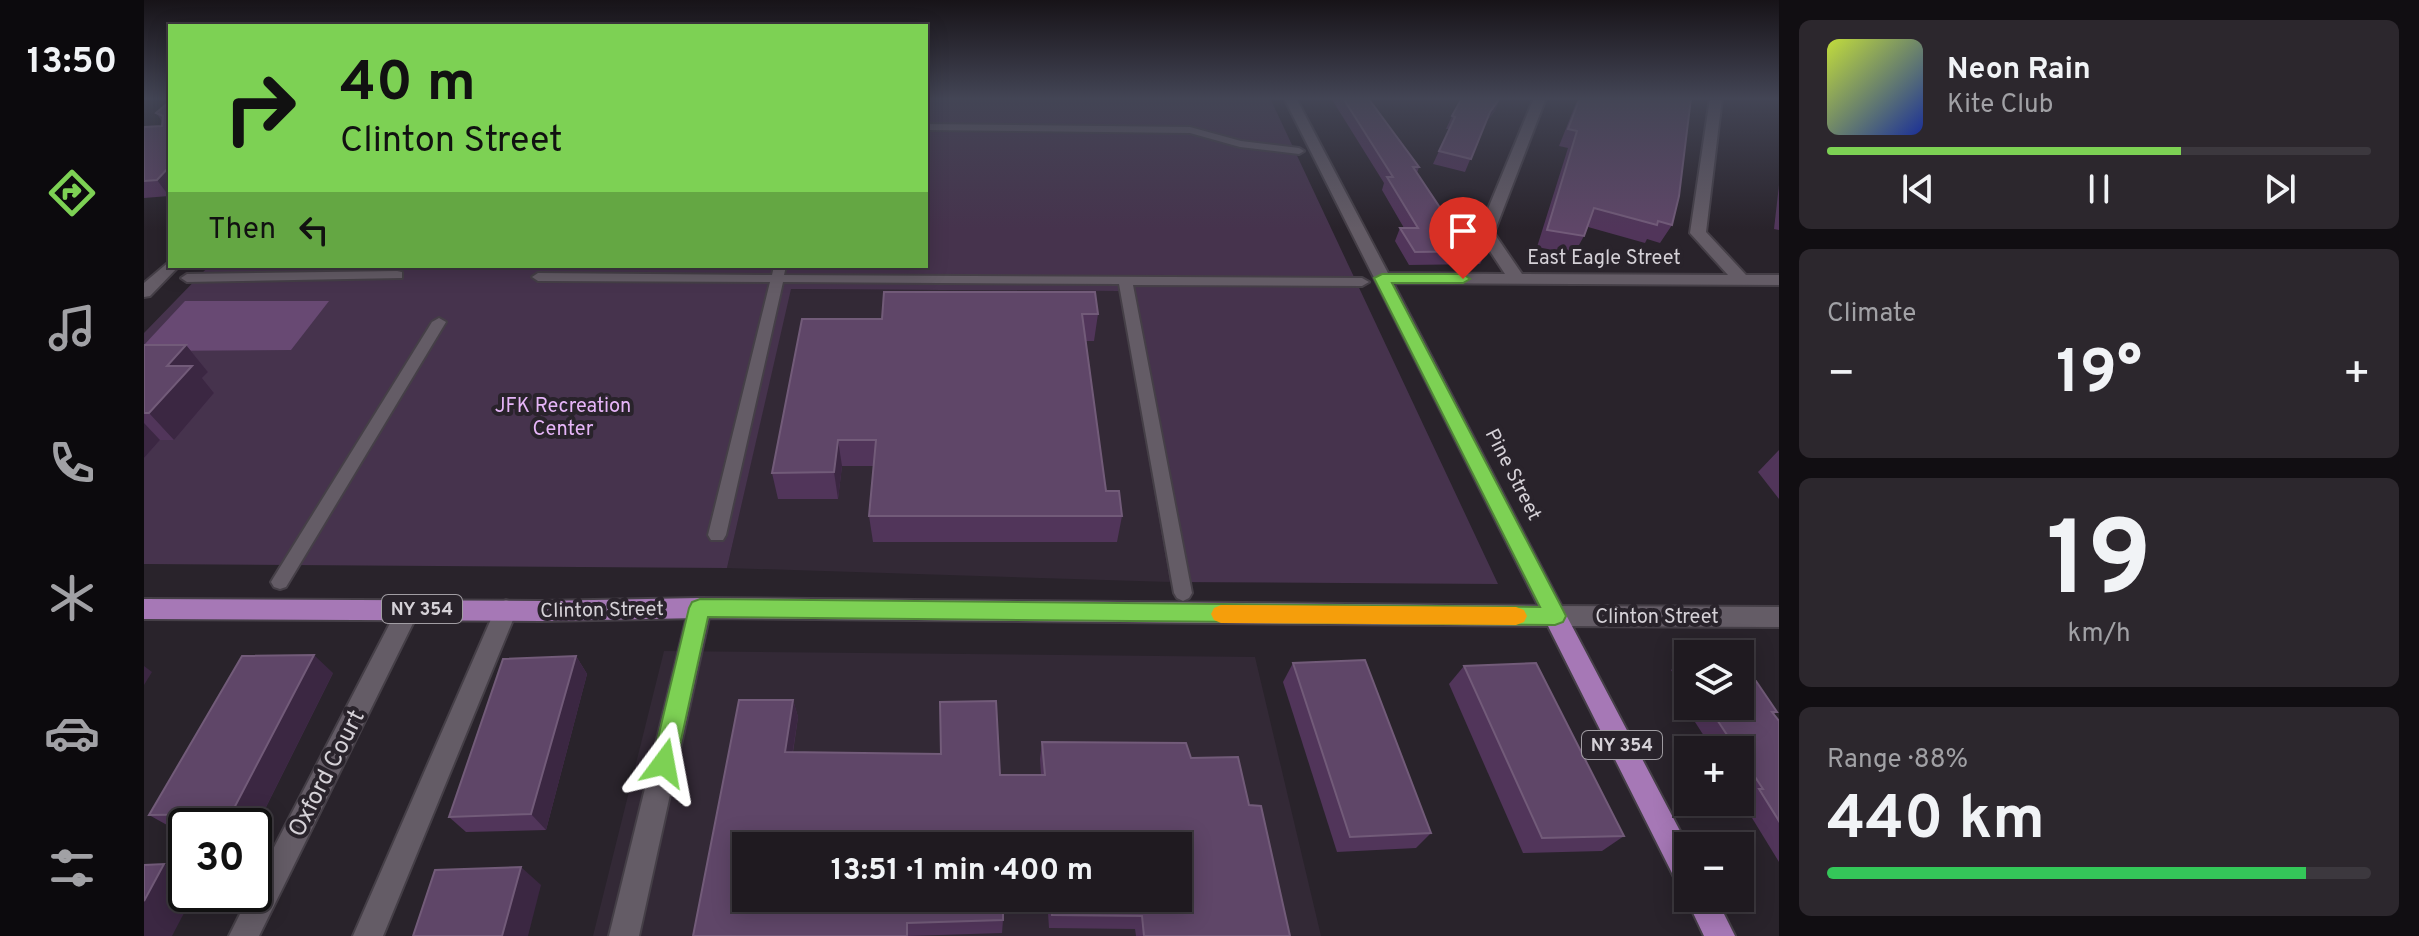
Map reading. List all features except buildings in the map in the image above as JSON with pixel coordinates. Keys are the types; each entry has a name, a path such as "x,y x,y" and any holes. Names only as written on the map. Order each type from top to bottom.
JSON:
{"main road":[{"name":"Clinton Street","path":"144,609 700,608 1555,616"},
{"name":"Pine Street","path":"1555,616 1674,848"},
{"path":"1707,912 1720,936"}],"street":[{"path":"1232,142 1299,151"},
{"name":"Pine Street","path":"1312,142 1555,616"},
{"path":"1517,279 1486,233 1523,142"},
{"path":"1710,142 1698,233 1742,280"},
{"path":"144,292 169,268"},
{"path":"538,277 778,272 1362,282"},
{"path":"717,535 778,272"},
{"path":"187,278 397,275"},
{"name":"East Eagle Street","path":"1382,278 1779,280"},
{"path":"1125,279 1183,593"},
{"path":"280,582 439,322"},
{"path":"624,936 700,608"},
{"name":"Oxford Court","path":"244,936 409,609"},
{"path":"368,936 506,610"},
{"name":"Clinton Street","path":"1555,616 1779,617"}],"shaded area":[{"path":"790,289 1119,291 1170,582 727,568"},
{"path":"185,301 329,301 291,350 144,351 144,345"},
{"path":"664,651 1255,657 1321,936 593,936"}],"green space":[{"name":"JFK Recreation Center","path":"928,142 1290,142 1498,584 1170,582 1119,291 791,289 727,568 144,564 144,333 207,268 928,268"}],"slow traffic":[{"path":"1221,614 1516,616"}],"route":[{"path":"664,763 700,608 1555,616 1382,278 1463,279"}]}
